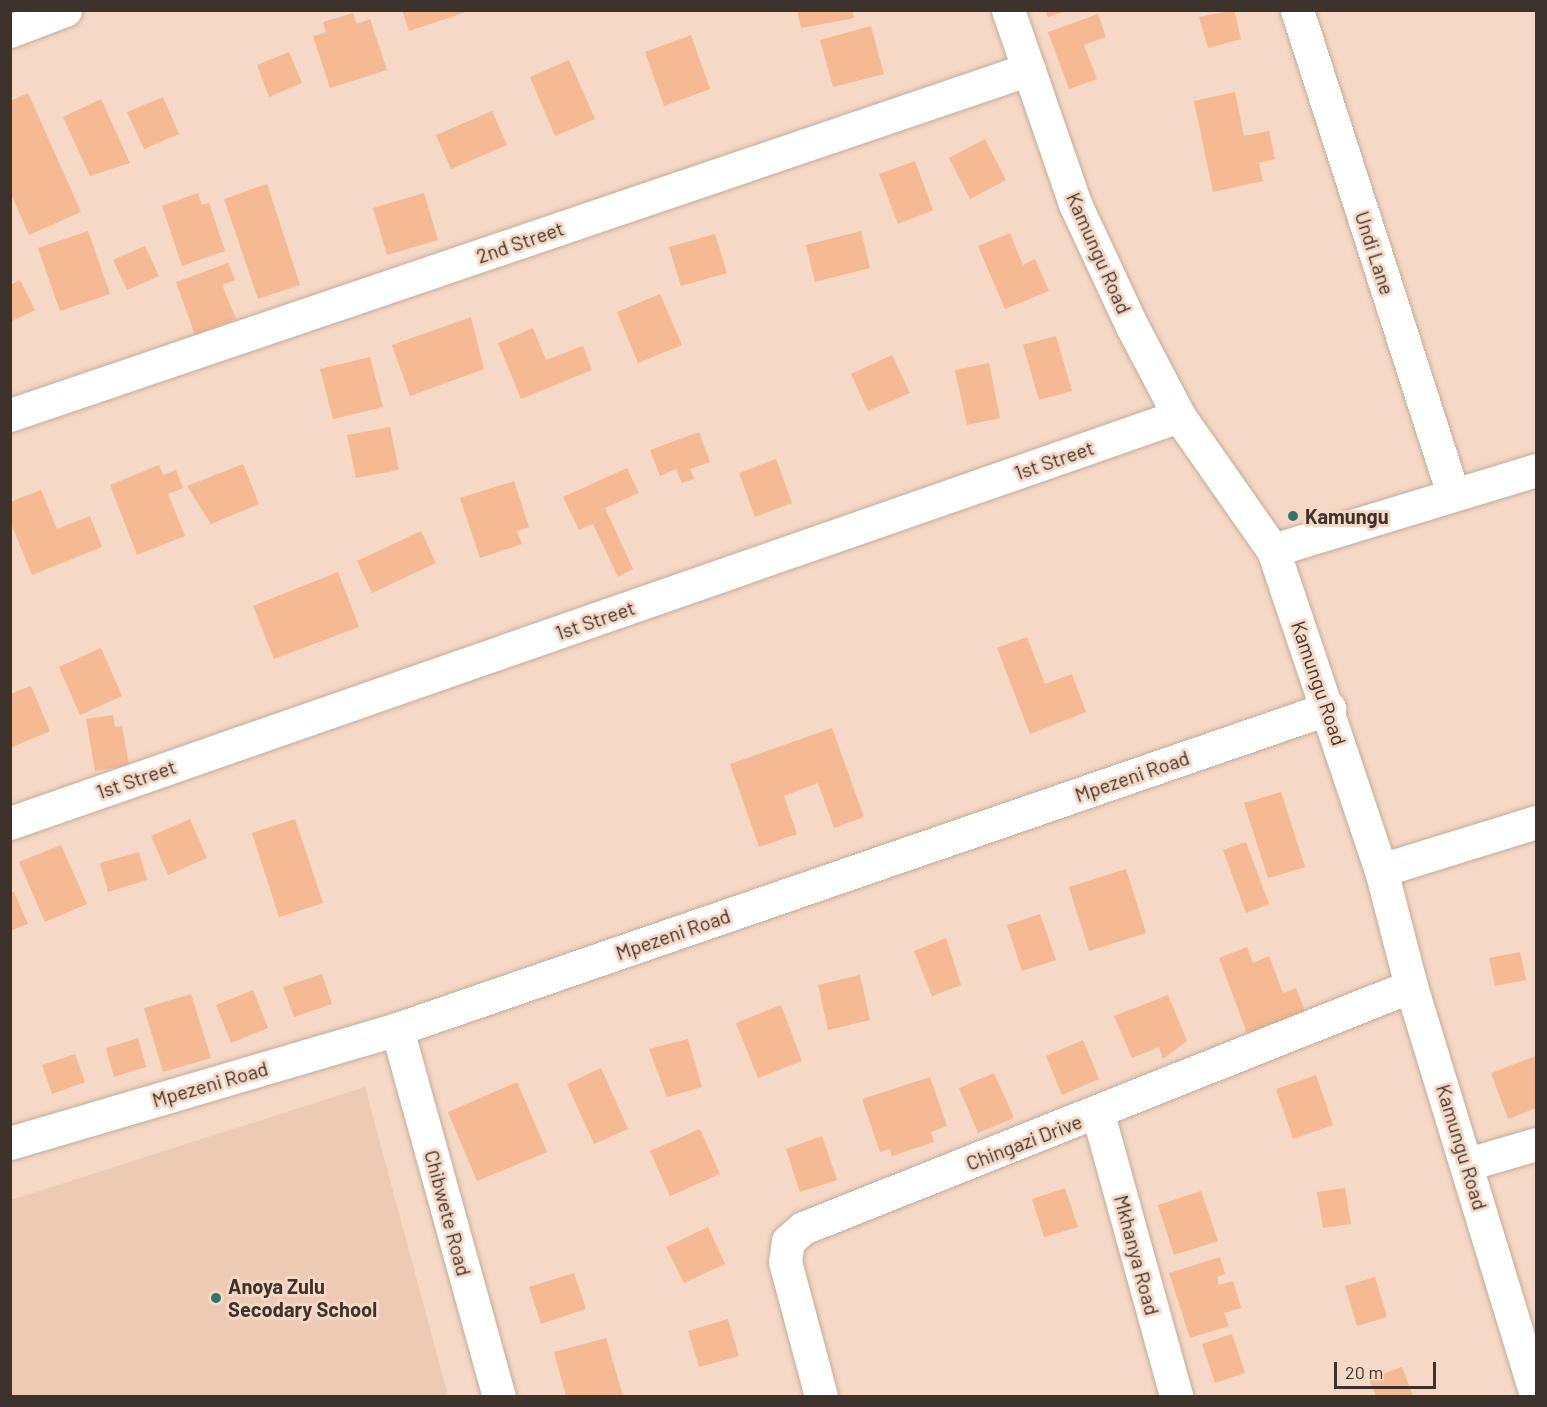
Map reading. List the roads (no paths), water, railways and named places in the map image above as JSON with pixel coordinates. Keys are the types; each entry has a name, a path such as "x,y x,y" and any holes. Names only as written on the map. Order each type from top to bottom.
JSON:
{"street":[{"path":"10,31 65,10"},
{"name":"Kamungu Road","path":"1008,10 1076,204 1179,416 1273,550 1329,708 1381,870 1411,986 1468,1164 1536,1395"},
{"name":"Undi Lane","path":"1298,10 1453,494"},
{"name":"2nd Street","path":"10,415 1029,69"},
{"name":"1st Street","path":"10,823 1179,416"},
{"path":"1273,550 1536,470"},
{"name":"Mpezeni Road","path":"10,1143 397,1029 1329,708"},
{"path":"1381,870 1536,822"},
{"name":"Chingazi Drive","path":"821,1396 784,1262 788,1241 803,1228 1098,1114 1411,986"},
{"name":"Chibwete Road","path":"397,1029 499,1396"},
{"name":"Mkhanya Road","path":"1098,1114 1176,1396"},
{"path":"1468,1164 1536,1144"}],"place":[{"name":"Kamungu","path":"1293,516"},
{"name":"Anoya Zulu Secodary School","path":"216,1298"}]}
